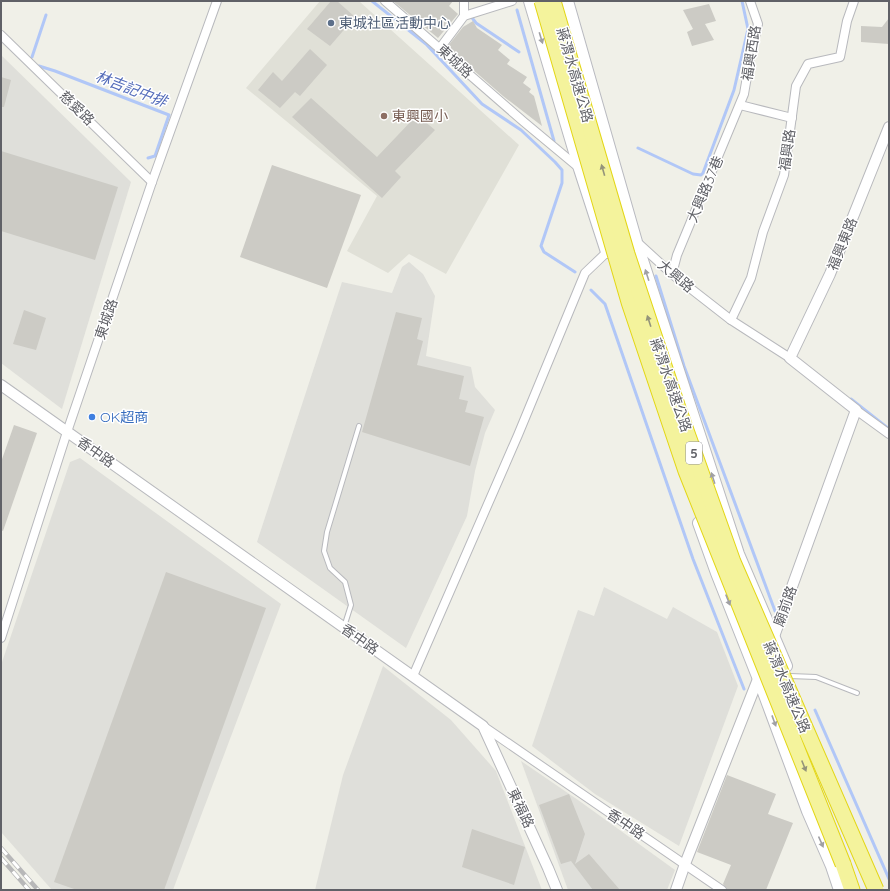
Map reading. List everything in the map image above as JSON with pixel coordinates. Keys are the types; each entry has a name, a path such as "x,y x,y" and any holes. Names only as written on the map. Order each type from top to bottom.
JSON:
{"highway":[{"name":"蔣渭水高速公路","path":"542,1 630,302 686,471 843,864 852,890"},
{"name":"蔣渭水高速公路","path":"553,1 627,254 733,562 876,890"}],"main road":[{"path":"530,1 580,169 636,342 717,573 759,679 808,812 832,866 840,890"},
{"path":"567,1 636,242 738,554 790,676 840,806 881,890"},
{"path":"555,84 560,74 568,67 579,68 588,75"},
{"path":"636,342 648,350 656,351 662,347 666,335"}],"street":[{"name":"東城路","path":"1,638 67,432 152,182 217,1"},
{"name":"東城路","path":"385,1 488,91"},
{"path":"464,1 464,16"},
{"path":"440,48 464,16 512,1"},
{"name":"福興西路","path":"740,105 744,94 750,53 758,24 750,1"},
{"name":"福興路","path":"731,320 751,278 763,232 784,175 796,86 808,64 840,56 847,22 854,1"},
{"name":"慈愛路","path":"1,35 152,182"},
{"name":"大興路","path":"488,91 570,159 580,169 636,242 672,274 731,320 790,358 889,434"},
{"path":"740,105 792,118"},
{"name":"大興路37巷","path":"672,274 680,247 740,105"},
{"name":"福興東路","path":"790,358 830,274 889,127"},
{"path":"413,676 518,435 586,273 607,252"},
{"name":"香中路","path":"1,385 483,726 722,890"},
{"name":"廟前路","path":"676,890 759,679 856,410"},
{"name":"東福路","path":"483,726 557,890"}],"lane":[{"path":"344,628 351,605 344,582 330,568 324,551 327,532 359,426"},
{"path":"790,676 816,677 857,693"}],"shaded area":[{"name":"東興國小","path":"320,1 360,2 519,145 446,274 409,254 388,273 347,251 377,196 246,88"},
{"path":"1,55 131,182 62,409 1,363"},
{"path":"409,262 423,274 435,296 426,356 471,367 475,387 495,410 485,433 475,471 467,516 406,648 257,542 342,282 392,293 402,267"},
{"path":"80,458 281,604 173,890 52,890 1,832 1,665 70,462"},
{"path":"604,587 667,619 673,607 717,632 738,686 679,846 595,794 532,746 578,610 594,616"},
{"path":"383,666 451,720 496,771 542,890 315,890 343,775"},
{"path":"521,761 675,870 667,890 568,890"}],"building":[{"name":"東城社區活動中心","path":"331,1 337,1 355,17 330,46 307,29"},
{"path":"393,1 453,1 449,6 458,14 438,38"},
{"path":"709,4 716,21 705,24 714,40 692,46 687,32 693,29 683,10"},
{"path":"889,18 889,44 861,42 861,26 882,27"},
{"path":"473,21 477,28 502,45 498,50 510,60 507,64 527,77 523,83 531,89 529,92 534,96 542,126 503,96 448,48 463,27"},
{"path":"310,49 327,65 300,96 295,92 280,108 258,90 273,72 282,81"},
{"path":"1,77 11,80 4,107 1,107"},
{"path":"311,98 377,157 417,115 435,130 395,171 401,177 382,198 292,117"},
{"path":"1,151 118,187 95,260 1,231"},
{"path":"272,165 361,195 327,288 240,257"},
{"path":"24,310 46,318 36,350 13,344"},
{"path":"396,312 422,318 417,339 423,341 417,365 464,376 459,399 468,401 465,412 484,417 470,466 362,432"},
{"path":"14,425 37,433 3,531 1,530 1,462"},
{"path":"166,572 266,608 164,890 77,890 54,882"},
{"path":"727,775 776,794 768,814 793,823 766,890 727,890 723,884 731,865 697,852"},
{"path":"569,794 585,834 575,864 589,854 620,890 593,890 571,861 561,864 539,805"},
{"path":"472,829 525,847 514,885 462,867"}],"waterway":[{"path":"372,1 426,44 482,104 521,130 562,170 562,183 541,246 544,252 575,272"},
{"path":"638,148 693,174 701,175 703,173 734,90 748,29 742,1"},
{"path":"517,10 554,141"},
{"path":"32,57 46,15"},
{"path":"470,15 476,23 519,52"},
{"name":"林吉記中排","path":"39,66 169,115 155,156 148,158"},
{"path":"656,276 684,366 775,611"},
{"path":"591,290 605,304 693,559 744,689"},
{"path":"851,399 889,429"},
{"path":"815,710 889,879"}],"railway":[{"path":"1,848 38,890"},
{"path":"1,858 29,890"}],"place":[{"name":"東城社區活動中心","path":"331,23"},
{"name":"東興國小","path":"384,116"},
{"name":"OK超商","path":"92,417"}]}
